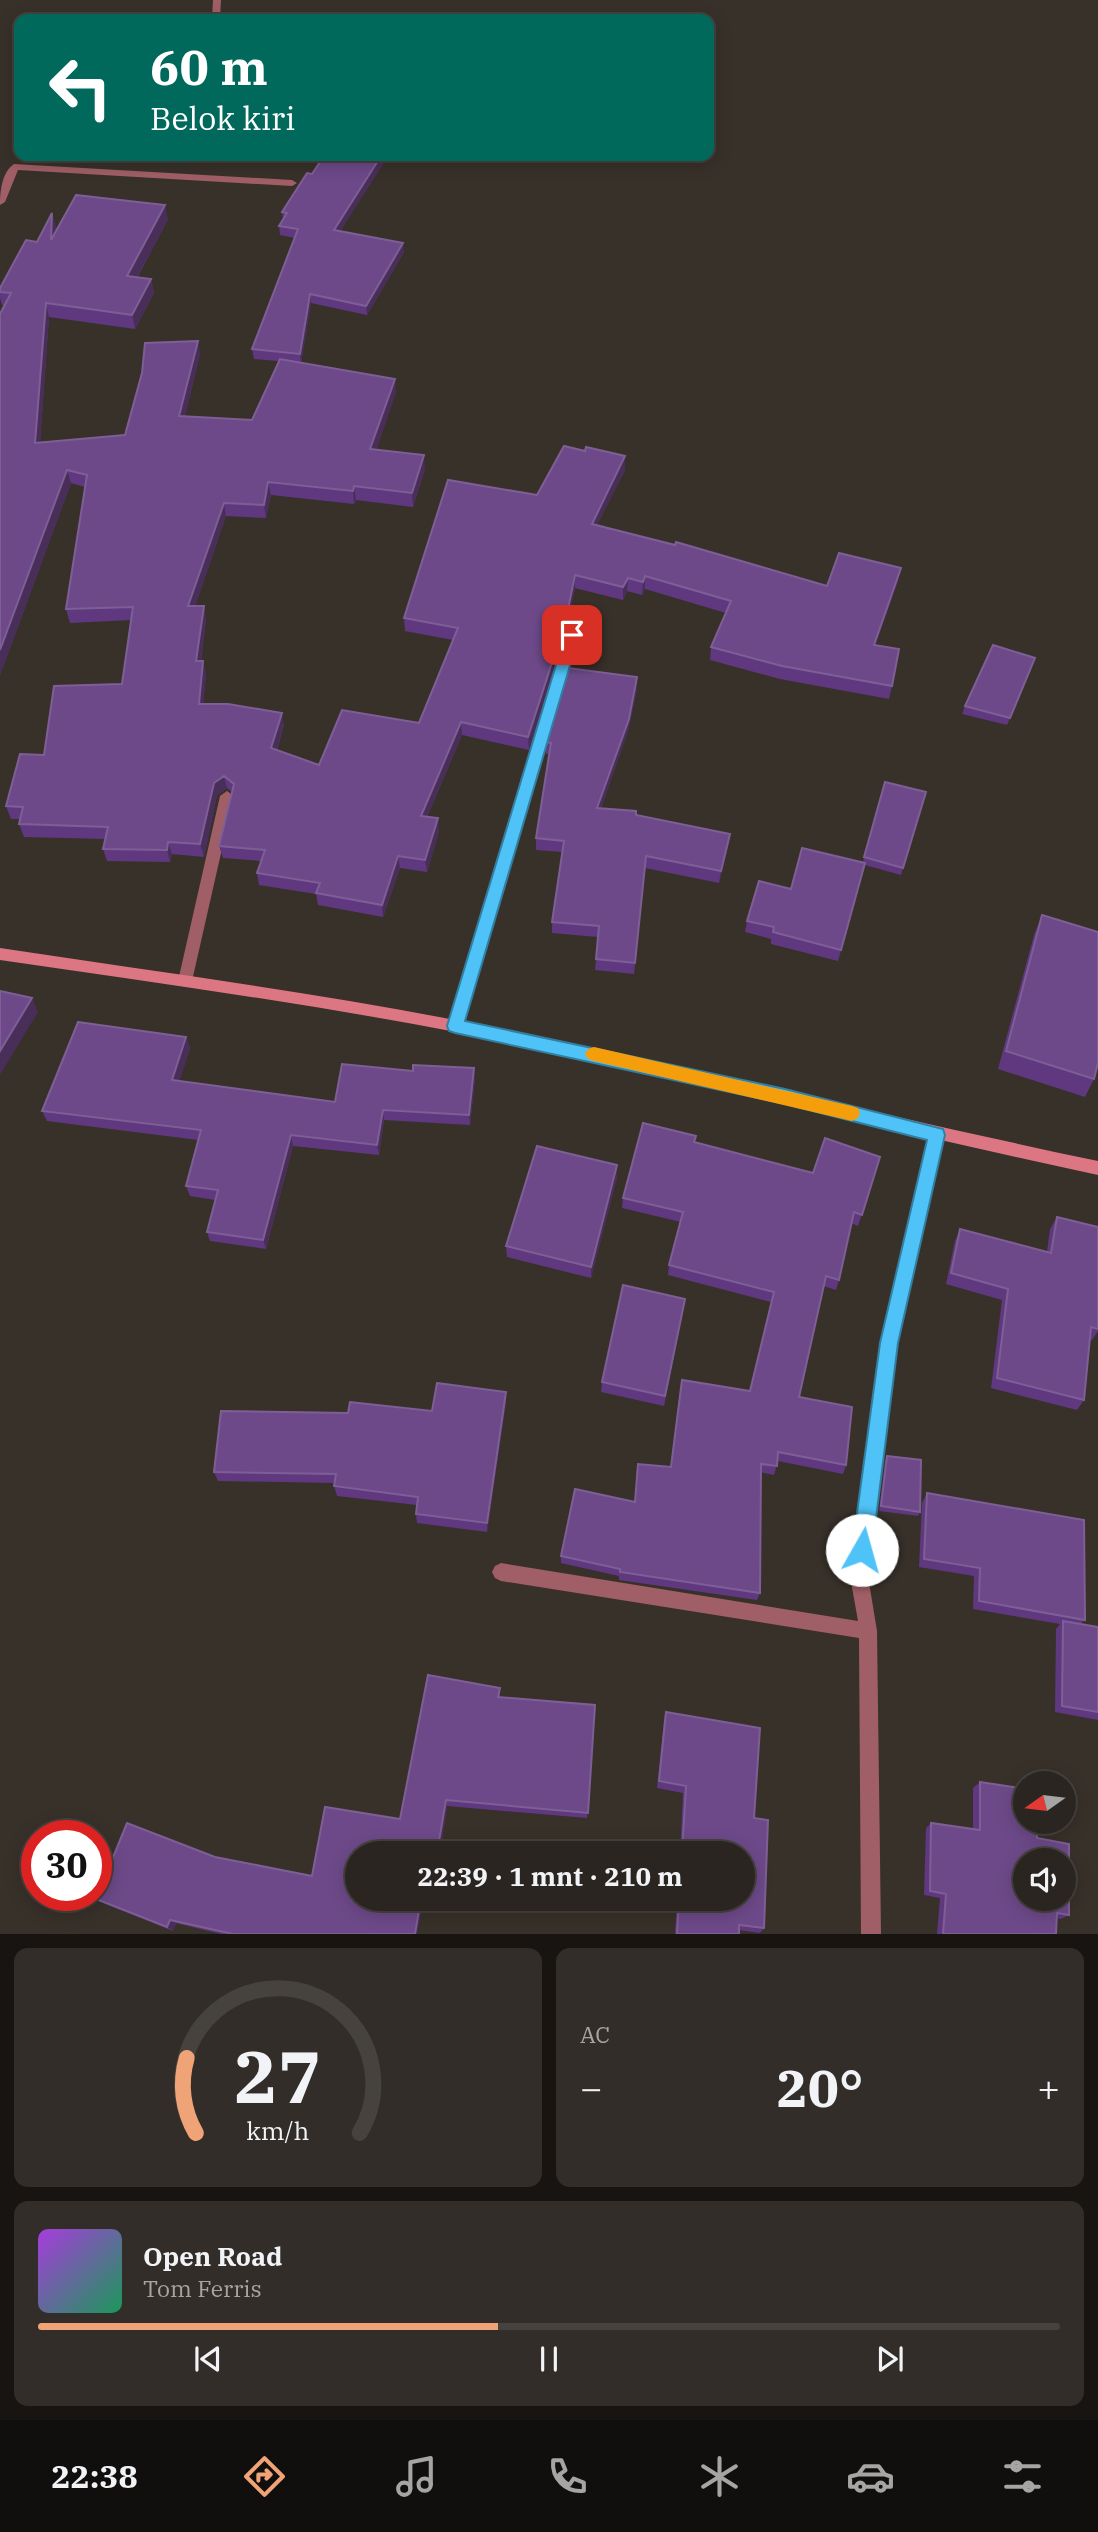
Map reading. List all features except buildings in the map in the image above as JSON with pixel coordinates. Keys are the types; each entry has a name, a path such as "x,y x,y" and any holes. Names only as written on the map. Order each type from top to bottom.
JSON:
{"street":[{"path":"0,202 2,190 16,161"},
{"path":"13,167 292,183"},
{"path":"455,1026 572,635"},
{"path":"185,981 227,796"},
{"path":"0,954 185,981 455,1026 785,1097 937,1135 1098,1168"},
{"path":"871,1934 868,1631 859,1576 889,1343 937,1135"},
{"path":"501,1572 868,1631"}],"slow traffic":[{"path":"594,1054 852,1113"}],"route":[{"path":"572,635 455,1026 785,1097 937,1135 889,1343 862,1550"}]}
